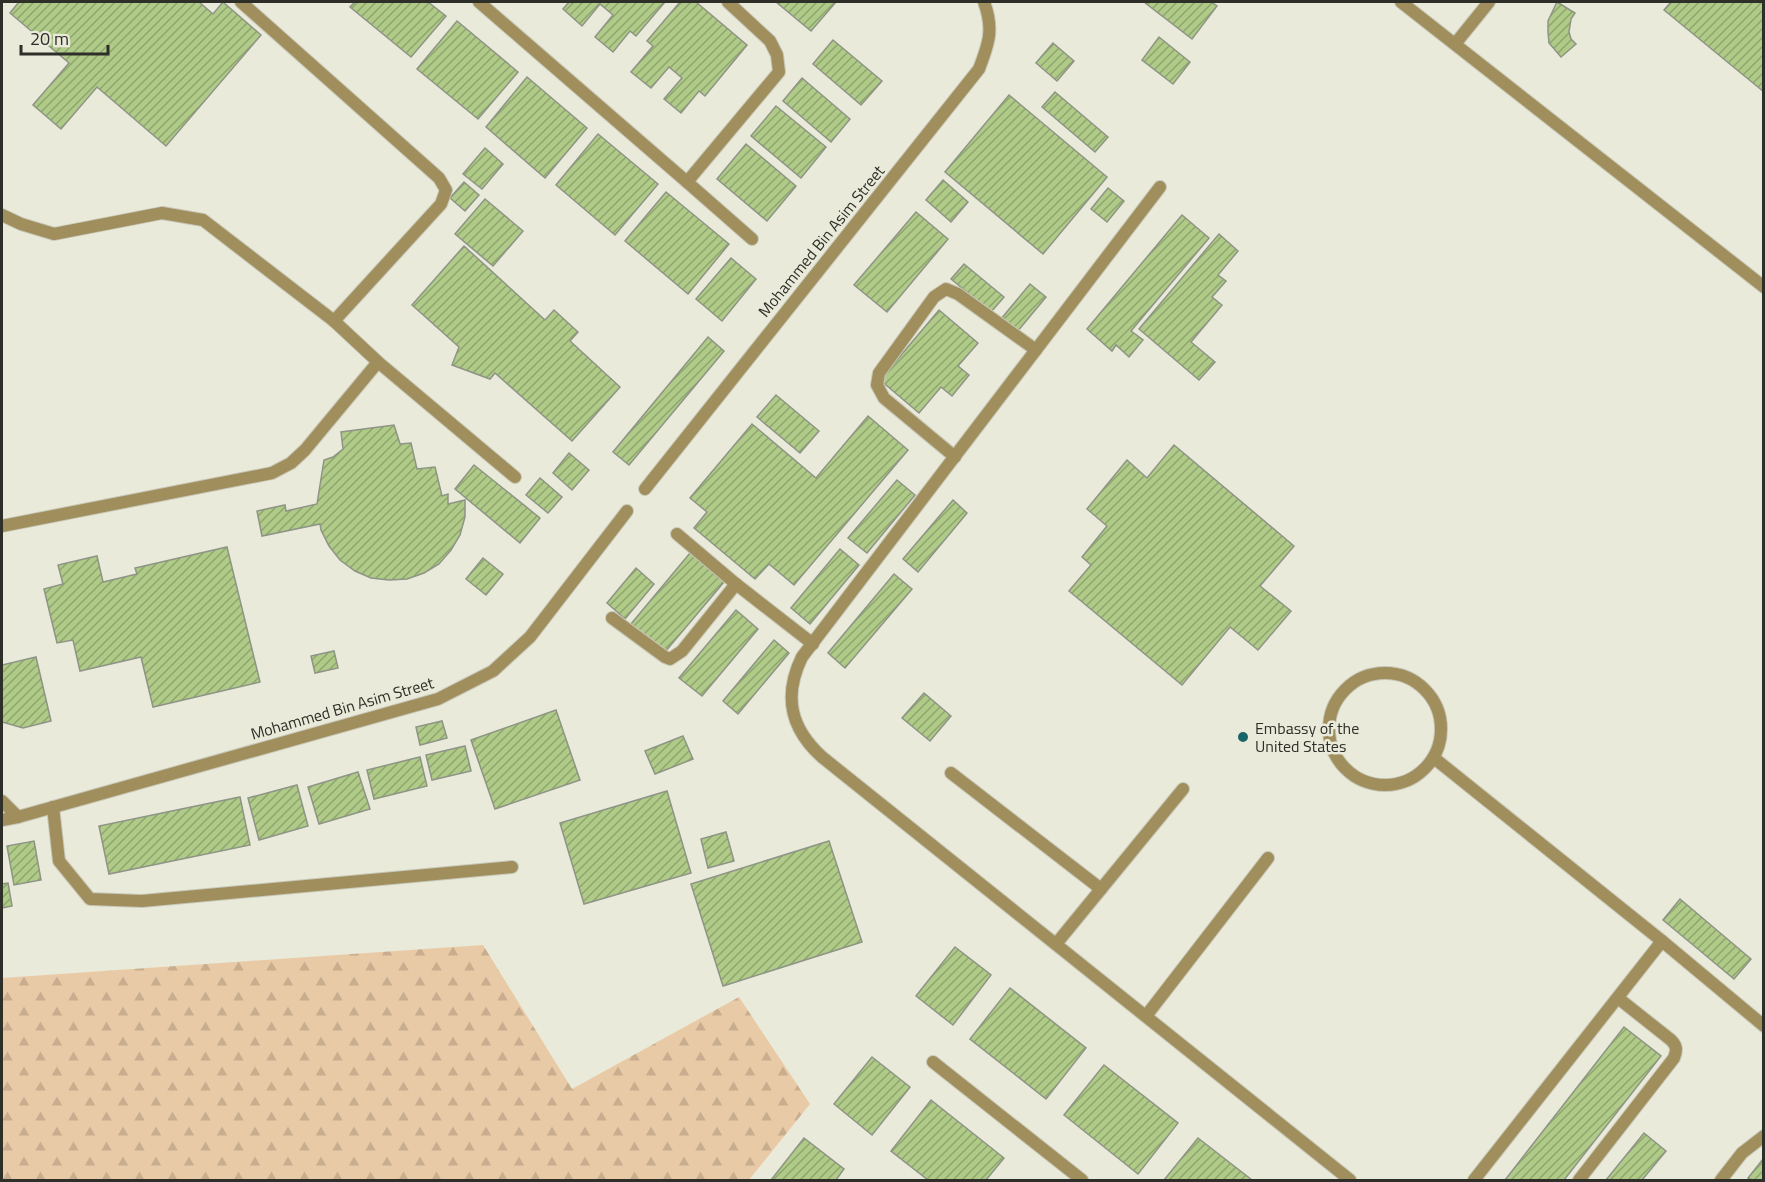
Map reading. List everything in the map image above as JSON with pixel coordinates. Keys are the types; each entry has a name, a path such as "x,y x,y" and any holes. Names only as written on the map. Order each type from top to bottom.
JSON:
{"street":[{"path":"241,2 439,178 446,190 441,204 334,321"},
{"path":"479,2 752,239"},
{"path":"687,182 779,72 777,55 770,41 728,2"},
{"name":"Mohammed Bin Asim Street","path":"645,489 979,69 989,43 990,18 984,2"},
{"path":"1401,2 1764,287"},
{"path":"1455,44 1489,2"},
{"path":"1160,188 802,657 791,687 794,719 810,746 1350,1180"},
{"path":"2,214 21,224 54,234 162,213 204,220 334,321 378,362 515,477"},
{"path":"955,457 884,398 877,385 879,373 934,297 946,289 958,294 1036,350"},
{"path":"2,526 272,473 291,464 305,450 378,362"},
{"name":"Mohammed Bin Asim Street","path":"2,820 438,699 494,670 530,637 627,511"},
{"path":"677,534 813,644"},
{"path":"612,618 670,659 682,651 736,584"},
{"path":"1391,674 1409,678 1424,689 1430,697 1441,722 1441,740 1434,758 1422,772 1406,782 1388,786 1370,783 1353,776 1340,763 1332,746 1329,728 1332,710 1341,694 1356,681 1372,675 1391,674"},
{"path":"1434,758 1764,1026"},
{"path":"951,773 1101,889"},
{"path":"1056,944 1183,789"},
{"path":"2,801 18,817"},
{"path":"52,807 59,861 90,899 142,901 512,867"},
{"path":"1146,1016 1268,858"},
{"path":"1474,1180 1662,941"},
{"path":"1579,1180 1676,1053 1677,1048 1671,1040 1618,998"},
{"path":"933,1062 1082,1180"},
{"path":"1721,1180 1742,1153 1764,1136"}],"green space":[{"path":"483,945 572,1089 739,997 810,1104 749,1180 2,1180 2,978"}],"building":[{"path":"19,2 199,2 213,14 223,2 261,35 166,146 97,87 61,129 33,105 69,63 10,13"},
{"path":"355,2 428,2 446,16 411,57 350,7"},
{"path":"569,2 665,2 636,36 630,31 613,52 595,37 613,15 600,4 582,26 563,9"},
{"path":"680,2 696,2 747,45 705,96 699,91 681,113 664,99 682,78 669,67 651,88 631,72 653,46 647,41"},
{"path":"776,2 836,2 811,31"},
{"path":"1144,2 1211,2 1217,6 1192,39"},
{"path":"1557,2 1575,13 1571,19 1569,32 1576,44 1561,57 1549,43 1548,32 1548,21"},
{"path":"1671,2 1764,2 1764,92 1664,10"},
{"path":"457,21 518,72 478,119 417,69"},
{"path":"1159,37 1190,62 1173,84 1142,60"},
{"path":"833,40 882,81 861,105 813,64"},
{"path":"1053,43 1074,61 1057,81 1036,63"},
{"path":"527,77 587,128 545,178 486,127"},
{"path":"802,78 850,119 831,142 783,101"},
{"path":"1055,92 1108,137 1095,152 1042,107"},
{"path":"1009,95 1107,177 1043,254 945,172"},
{"path":"776,106 826,147 801,178 751,136"},
{"path":"598,134 658,184 615,235 556,185"},
{"path":"746,144 796,186 767,221 717,179"},
{"path":"485,148 503,164 482,189 463,174"},
{"path":"943,180 968,202 951,222 926,200"},
{"path":"464,182 479,195 465,211 450,198"},
{"path":"1108,188 1124,201 1107,222 1091,209"},
{"path":"666,192 729,244 688,294 625,241"},
{"path":"485,199 523,231 493,266 455,234"},
{"path":"916,212 948,239 887,312 854,285"},
{"path":"1182,215 1209,238 1131,331 1143,340 1129,357 1116,345 1112,351 1087,329"},
{"path":"1219,234 1238,251 1218,275 1226,281 1212,297 1222,305 1191,342 1215,362 1199,380 1139,329"},
{"path":"464,246 545,320 554,310 578,332 570,341 620,387 572,441 495,373 490,379 452,365 459,347 412,305"},
{"path":"731,258 756,279 722,321 696,299"},
{"path":"964,264 1004,297 991,312 951,279"},
{"path":"1030,284 1046,297 1017,332 1001,319"},
{"path":"939,310 978,343 958,366 969,375 952,396 941,387 919,413 880,380"},
{"path":"708,337 724,351 629,465 613,452"},
{"path":"776,395 819,431 800,453 757,417"},
{"path":"868,416 908,450 794,585 769,564 755,579 694,528 707,512 690,498 752,424 816,478"},
{"path":"394,425 400,444 411,443 417,469 435,467 442,496 448,494 448,504 465,500 465,517 460,535 439,564 407,579 371,578 355,571 340,560 329,546 320,524 262,536 257,511 285,505 286,511 317,504 324,460 333,457 343,449 341,432"},
{"path":"1174,445 1294,546 1260,586 1291,611 1258,650 1230,627 1182,685 1069,591 1091,565 1082,557 1107,526 1087,509 1127,460 1147,478"},
{"path":"569,453 589,470 572,490 553,473"},
{"path":"474,465 540,518 520,543 455,489"},
{"path":"540,478 562,497 548,513 526,495"},
{"path":"897,480 915,495 867,553 848,538"},
{"path":"953,500 967,513 918,572 903,559"},
{"path":"227,547 260,682 153,707 141,657 80,671 73,640 57,643 44,589 63,584 58,565 97,556 103,582 137,574 135,568"},
{"path":"840,549 859,565 810,624 791,608"},
{"path":"690,553 724,582 665,652 631,624"},
{"path":"483,558 503,574 486,595 466,579"},
{"path":"636,568 654,584 625,619 607,603"},
{"path":"894,574 912,589 845,668 828,653"},
{"path":"736,610 758,629 702,696 679,678"},
{"path":"774,640 789,653 738,714 723,701"},
{"path":"334,651 338,668 315,673 311,656"},
{"path":"36,657 51,721 23,728 2,722 2,665"},
{"path":"924,693 951,716 930,741 902,718"},
{"path":"556,710 580,780 495,809 471,740"},
{"path":"442,721 447,738 420,745 416,727"},
{"path":"683,736 693,759 655,774 645,751"},
{"path":"465,746 471,771 432,780 426,755"},
{"path":"420,757 427,786 374,799 367,770"},
{"path":"358,772 370,809 319,824 308,787"},
{"path":"297,785 308,826 259,840 248,798"},
{"path":"667,791 691,873 584,904 560,823"},
{"path":"240,797 250,845 109,874 99,826"},
{"path":"726,832 734,861 708,868 701,839"},
{"path":"34,841 41,880 14,885 7,846"},
{"path":"829,841 862,942 723,986 691,884"},
{"path":"8,883 12,906 2,908 2,884"},
{"path":"1680,899 1751,959 1734,979 1663,920"},
{"path":"955,947 991,975 953,1025 916,996"},
{"path":"1010,988 1086,1048 1046,1099 970,1039"},
{"path":"1624,1027 1661,1056 1564,1180 1505,1180"},
{"path":"872,1057 910,1087 872,1135 834,1104"},
{"path":"1104,1065 1178,1123 1138,1174 1064,1115"},
{"path":"931,1100 1004,1158 986,1180 928,1180 891,1151"},
{"path":"1644,1133 1666,1151 1642,1180 1606,1180"},
{"path":"804,1138 844,1169 836,1180 771,1180"},
{"path":"1198,1138 1252,1180 1164,1180"},
{"path":"1763,1159 1764,1180 1748,1178"}],"place":[{"name":"Embassy of the United States","path":"1243,737"}]}
